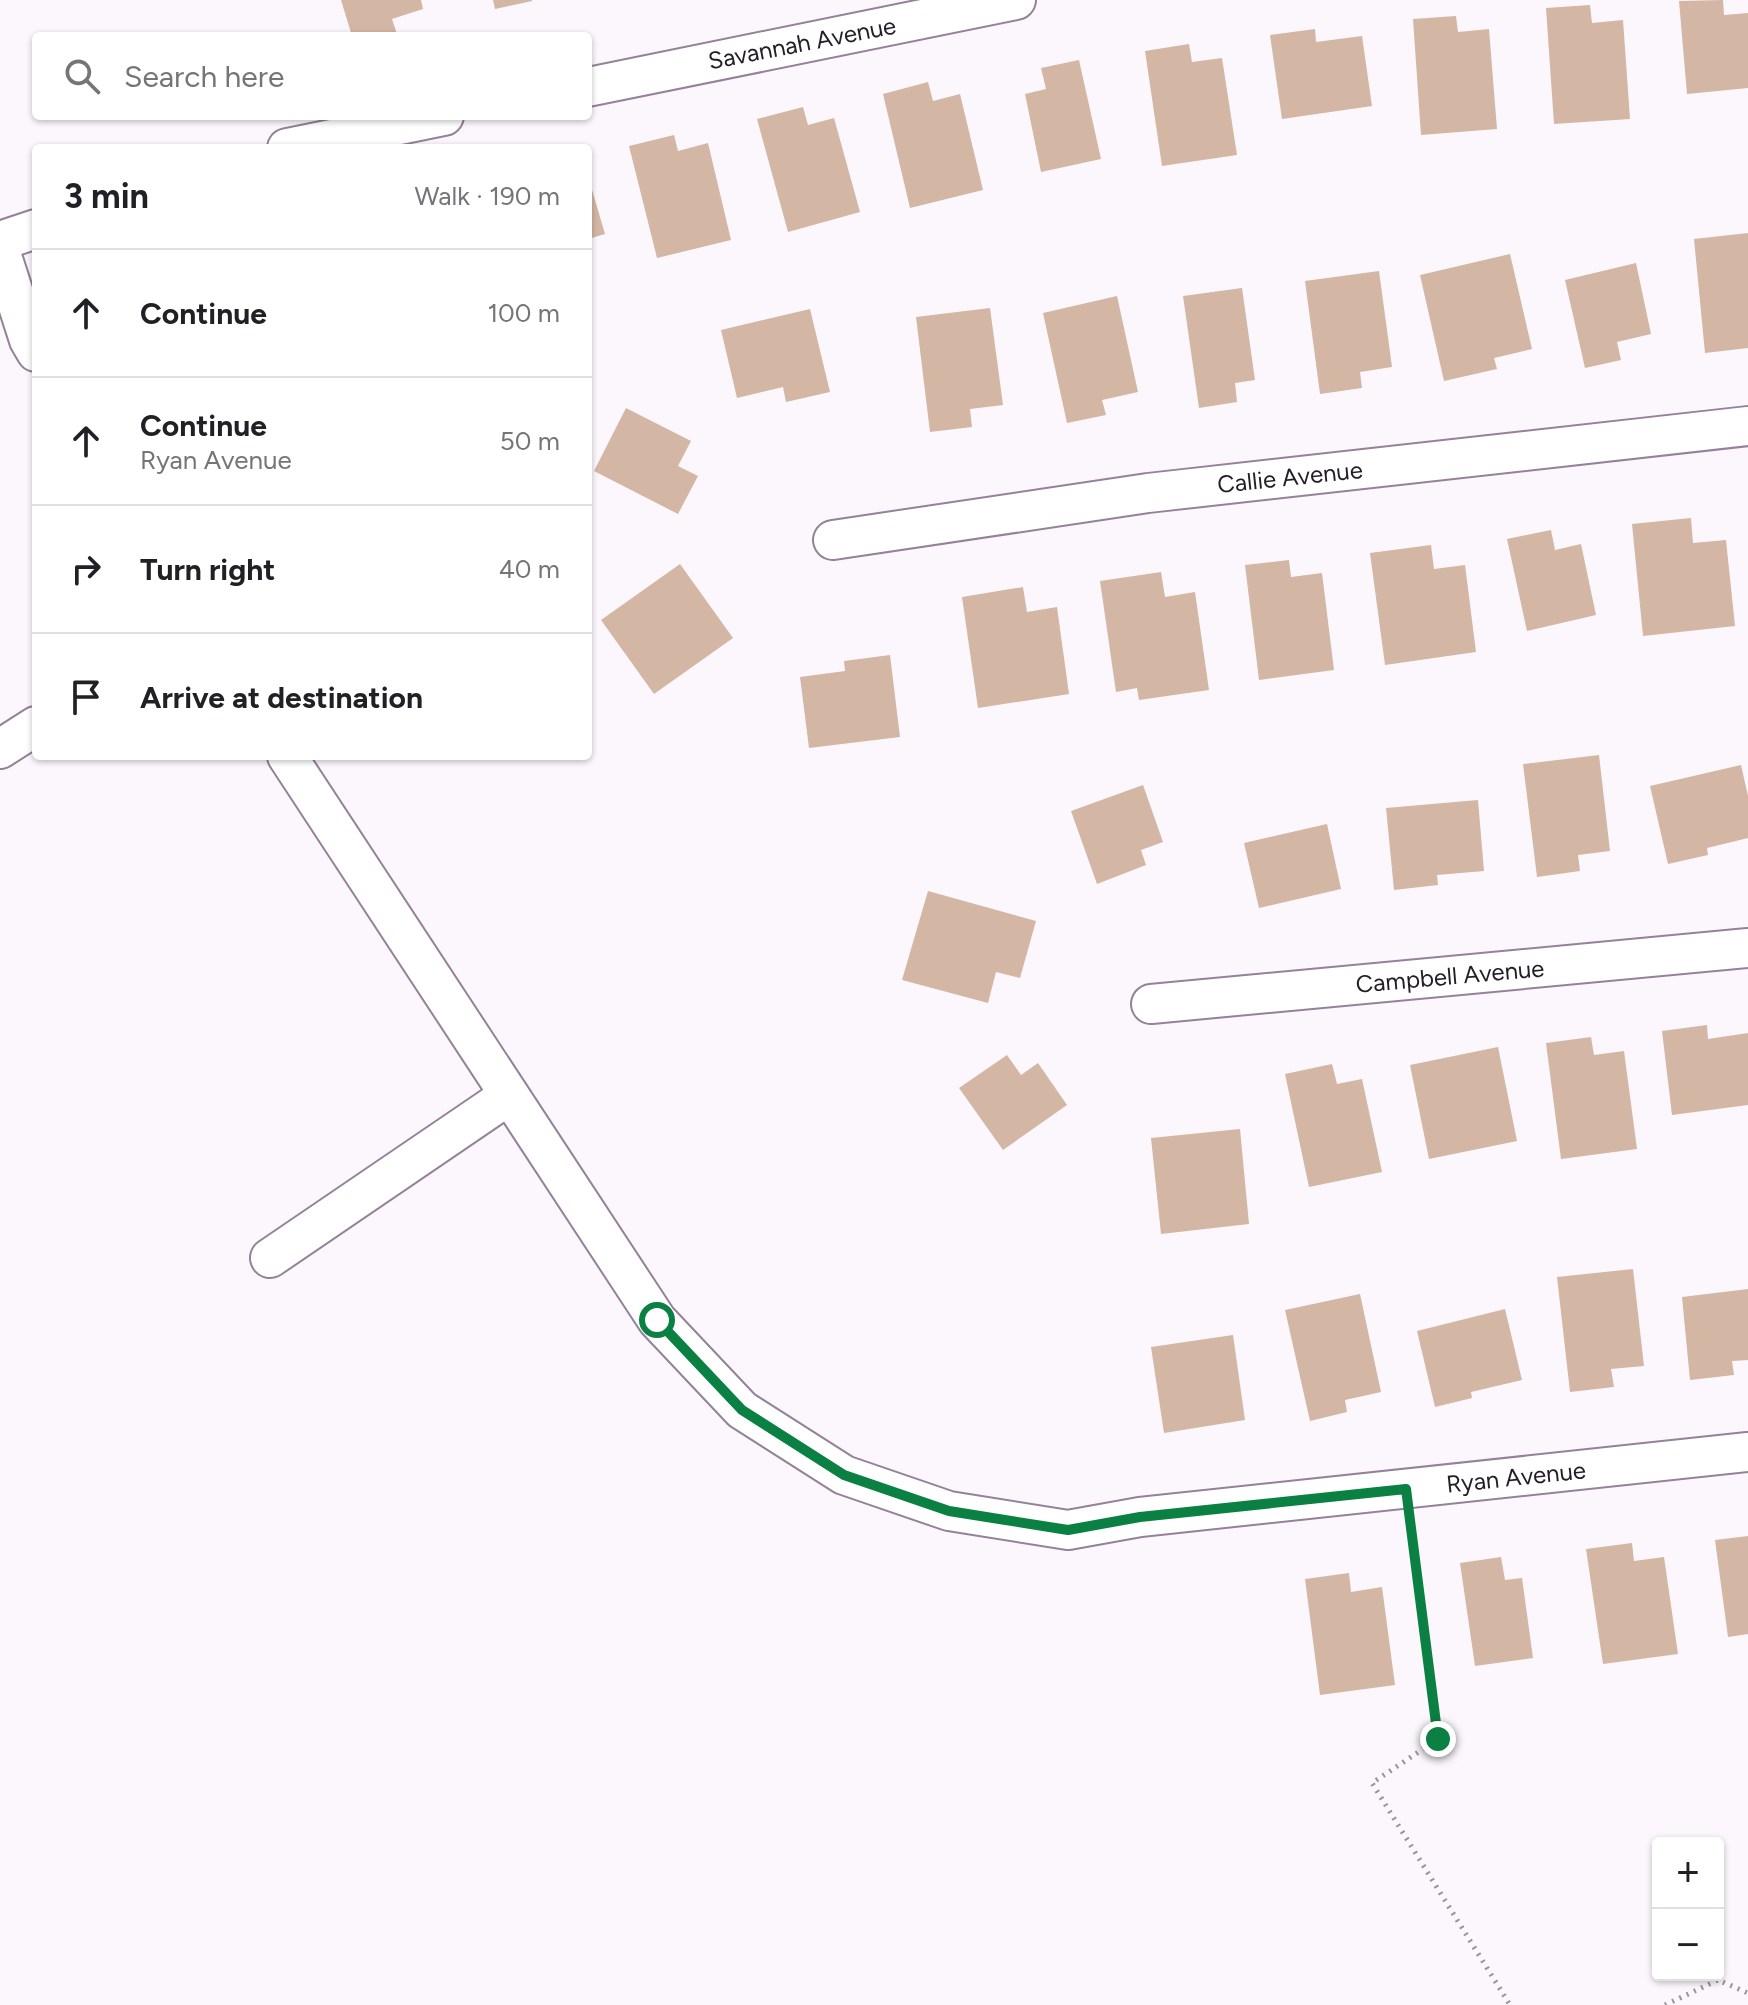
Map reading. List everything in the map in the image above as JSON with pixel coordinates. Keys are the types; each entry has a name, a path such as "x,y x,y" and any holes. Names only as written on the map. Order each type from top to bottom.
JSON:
{"street":[{"name":"Savannah Avenue","path":"592,86 1016,0"},
{"path":"307,144 424,120"},
{"path":"0,241 32,230"},
{"path":"0,250 32,345"},
{"name":"Callie Avenue","path":"833,540 1148,493 1748,426"},
{"path":"0,749 32,729"},
{"name":"Ryan Avenue","path":"290,760 657,1320 742,1410 844,1475 949,1511 1068,1530 1140,1517 1748,1452"},
{"name":"Campbell Avenue","path":"1151,1004 1748,948"},
{"path":"270,1258 508,1096"}],"path":[{"path":"1406,1489 1438,1739 1372,1783 1510,2005"},
{"path":"1665,2005 1718,1980 1748,1993"}],"building":[{"path":"341,0 421,0 423,9 392,19 396,32 351,32"},
{"path":"493,0 532,0 532,1 495,9"},
{"path":"1723,0 1724,15 1748,13 1748,88 1687,94 1679,1"},
{"path":"1590,5 1592,23 1623,20 1630,119 1554,124 1546,8"},
{"path":"1456,16 1458,32 1489,29 1497,129 1421,135 1413,19"},
{"path":"1315,29 1316,42 1362,36 1372,106 1282,119 1270,35"},
{"path":"1189,44 1192,62 1222,58 1237,155 1162,166 1145,51"},
{"path":"1079,60 1101,159 1041,172 1025,94 1046,89 1041,68"},
{"path":"928,82 933,101 960,94 983,190 910,208 883,94"},
{"path":"803,107 808,125 834,118 860,212 788,232 757,119"},
{"path":"674,135 678,151 708,143 731,240 657,258 629,146"},
{"path":"592,190 605,234 592,238"},
{"path":"1748,233 1748,348 1705,353 1694,239"},
{"path":"1510,254 1532,349 1494,358 1497,369 1444,381 1420,275"},
{"path":"1636,263 1651,334 1617,342 1621,360 1585,368 1565,280"},
{"path":"1379,271 1392,367 1360,372 1362,388 1320,394 1305,281"},
{"path":"1242,288 1255,380 1235,383 1237,402 1199,408 1183,296"},
{"path":"1117,296 1138,392 1102,400 1106,415 1067,423 1043,313"},
{"path":"990,308 1003,405 970,409 972,427 930,432 916,317"},
{"path":"810,309 830,392 786,402 783,387 737,398 721,330"},
{"path":"626,408 691,441 678,466 698,476 678,514 594,471"},
{"path":"1691,518 1693,543 1726,540 1735,626 1643,636 1632,524"},
{"path":"1551,530 1555,550 1581,544 1596,615 1527,631 1507,539"},
{"path":"1431,545 1434,569 1465,565 1476,652 1385,665 1370,553"},
{"path":"1289,560 1291,577 1322,573 1334,670 1259,680 1245,565"},
{"path":"680,564 733,638 654,694 601,620"},
{"path":"1161,572 1165,597 1195,592 1209,690 1139,700 1137,688 1116,692 1100,581"},
{"path":"1023,587 1027,612 1057,607 1069,694 978,708 962,597"},
{"path":"890,655 900,737 809,748 800,677 845,671 844,661"},
{"path":"1599,755 1610,851 1578,855 1580,871 1537,877 1523,764"},
{"path":"1741,765 1748,796 1748,838 1707,848 1708,855 1668,864 1650,786"},
{"path":"1143,785 1163,842 1141,850 1146,865 1097,884 1071,811"},
{"path":"1478,800 1484,871 1437,875 1438,885 1394,890 1386,808"},
{"path":"1327,824 1341,889 1259,908 1244,843"},
{"path":"928,891 1036,921 1020,978 996,972 988,1003 902,980"},
{"path":"1707,1025 1708,1039 1748,1033 1748,1105 1672,1115 1662,1031"},
{"path":"1591,1037 1594,1055 1624,1051 1637,1149 1561,1159 1546,1043"},
{"path":"1498,1047 1517,1141 1429,1159 1410,1065"},
{"path":"1007,1055 1021,1075 1038,1063 1067,1105 1003,1150 959,1088"},
{"path":"1332,1064 1337,1084 1362,1079 1382,1172 1309,1187 1285,1074"},
{"path":"1240,1129 1249,1224 1161,1234 1151,1138"},
{"path":"1633,1269 1644,1366 1611,1369 1614,1387 1570,1392 1557,1277"},
{"path":"1748,1289 1748,1360 1732,1361 1734,1375 1690,1380 1682,1297"},
{"path":"1360,1294 1381,1392 1345,1400 1347,1412 1310,1421 1285,1310"},
{"path":"1505,1309 1522,1380 1471,1392 1472,1398 1435,1407 1417,1331"},
{"path":"1233,1335 1245,1420 1164,1433 1151,1347"},
{"path":"1748,1536 1748,1634 1728,1637 1715,1540"},
{"path":"1632,1543 1634,1561 1664,1557 1678,1654 1603,1664 1586,1549"},
{"path":"1501,1557 1505,1580 1522,1578 1533,1658 1475,1666 1460,1563"},
{"path":"1349,1573 1351,1592 1382,1587 1395,1685 1320,1695 1305,1579"}],"route":[{"path":"657,1320 742,1410 844,1475 949,1511 1068,1530 1140,1517 1406,1489 1438,1739"}]}
